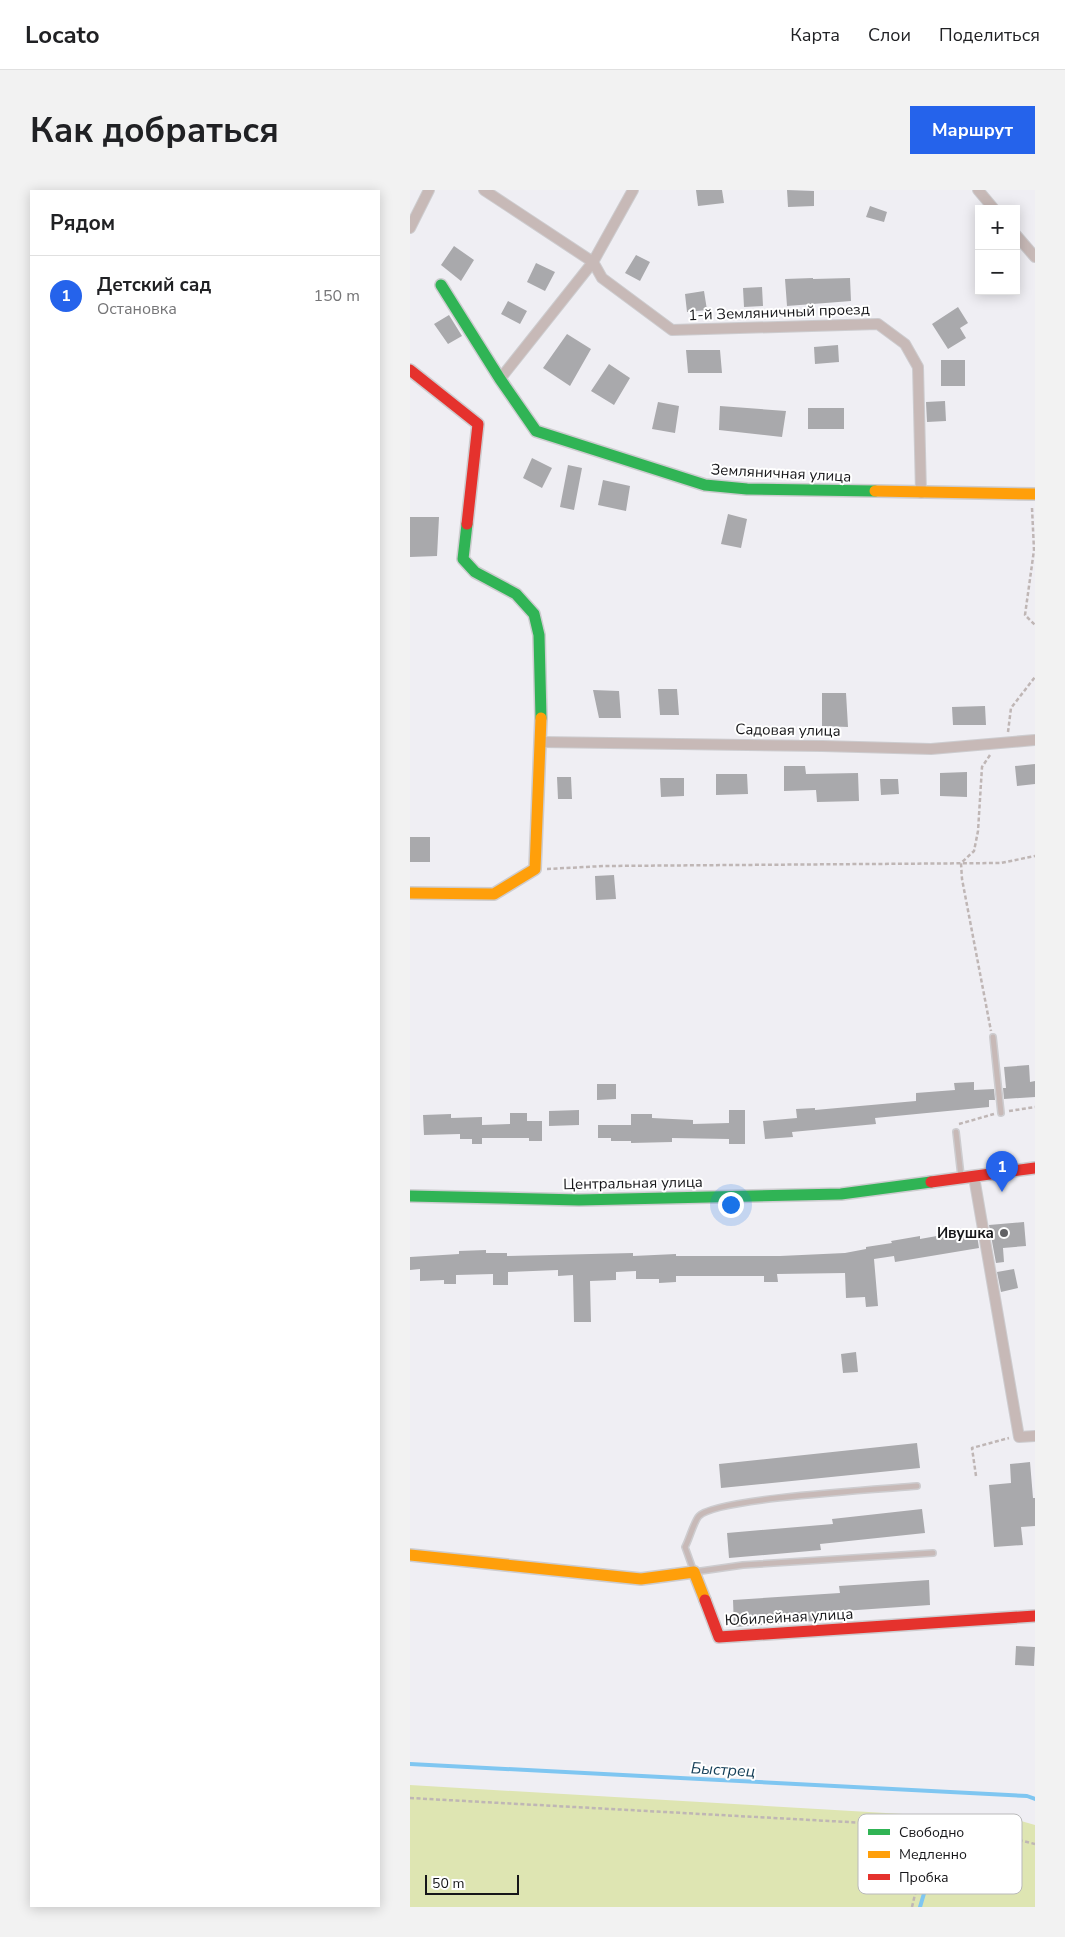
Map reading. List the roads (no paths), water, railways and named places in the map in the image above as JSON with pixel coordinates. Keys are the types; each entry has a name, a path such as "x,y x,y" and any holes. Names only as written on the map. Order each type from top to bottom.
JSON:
{"street":[{"path":"410,228 430,190"},
{"name":"1-й Земляничный проезд","path":"484,190 593,262 602,278 672,330 878,324 905,344 918,367 921,493"},
{"path":"500,380 593,262 633,190"},
{"path":"978,190 991,205"},
{"path":"1020,240 1035,257"},
{"name":"Земляничная улица","path":"441,285 500,380 536,431 705,485 746,489 1034,498"},
{"path":"410,370 478,424 463,558 474,572 516,594 534,614 539,635 541,742 534,869 494,894 410,893"},
{"name":"Садовая улица","path":"541,742 822,746 931,750 1035,740"},
{"name":"Центральная улица","path":"410,1196 579,1200 841,1194 974,1178 1035,1168"},
{"path":"974,1178 1019,1437 1035,1436"},
{"path":"410,1555 641,1579 694,1572"},
{"name":"Юбилейная улица","path":"694,1572 719,1637 1035,1616"}],"lane":[{"path":"992,1037 1001,1113"},
{"path":"956,1132 962,1179"},
{"path":"917,1486 801,1495 714,1508 699,1516 685,1547 694,1572 742,1565 933,1553"}],"waterway":[{"name":"Быстрец","path":"410,1764 1027,1796 1035,1799"},
{"path":"920,1907 924,1894"}],"place":[{"name":"Детский сад","path":"1002,1192"},
{"name":"Ивушка","path":"1004,1233"}]}
